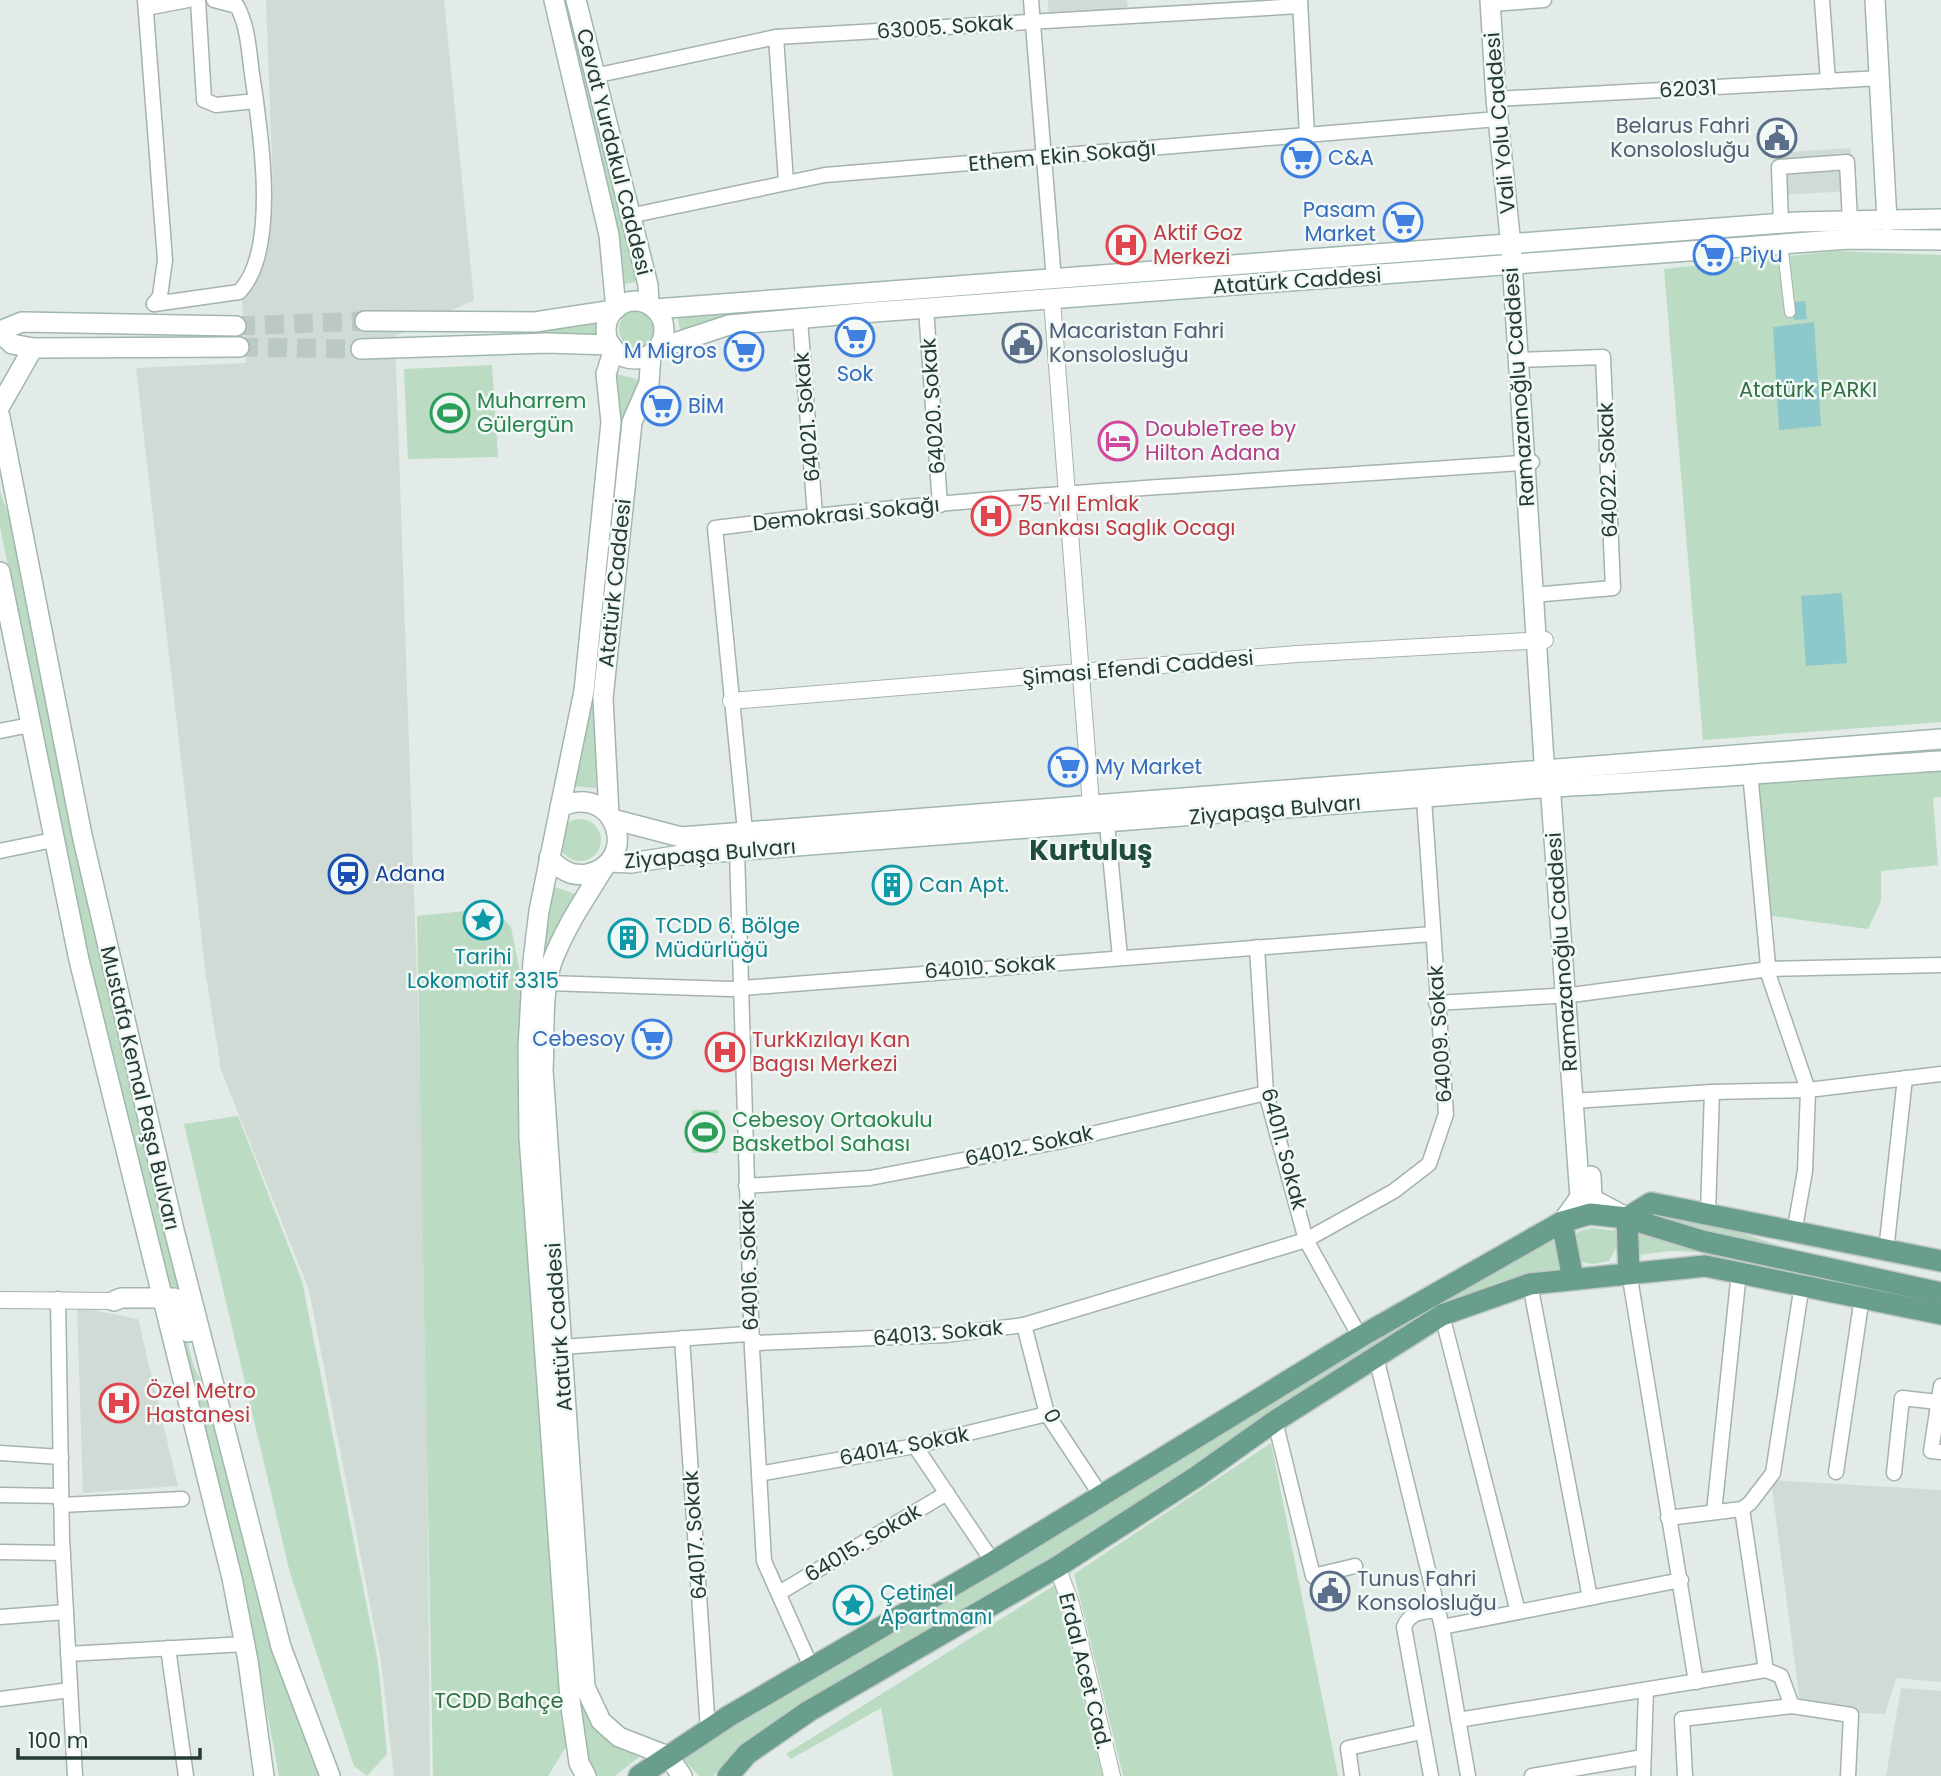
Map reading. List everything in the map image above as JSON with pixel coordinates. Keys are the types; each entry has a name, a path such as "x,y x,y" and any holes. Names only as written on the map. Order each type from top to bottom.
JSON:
{"main road":[{"name":"Cevat Yurdakul Caddesi","path":"554,0 609,235 615,310"},
{"name":"Cevat Yurdakul Caddesi","path":"576,0 652,306"},
{"path":"1875,0 1894,221"},
{"path":"1888,0 1894,221"},
{"name":"Vali Yolu Caddesi","path":"1490,2 1497,109 1513,259"},
{"name":"Atatürk Caddesi","path":"610,817 603,698 632,422 649,383 654,352 729,325 1052,300 1513,259 1781,224 1941,219"},
{"name":"Atatürk Caddesi","path":"652,306 1054,279 1513,259 1849,239 1941,240"},
{"name":"Ramazanoğlu Caddesi","path":"1513,259 1537,594 1579,1101 1581,1200 1562,1222"},
{"path":"360,349 547,343 612,347 629,358 654,352 664,333 660,316 652,306 627,302 615,310 607,323 612,347"},
{"path":"365,321 535,322 615,310"},
{"path":"0,315 22,322 236,326"},
{"path":"22,322 0,332 12,344 33,348 239,347"},
{"name":"Atatürk Caddesi","path":"560,807 584,691 611,422 606,374 612,347"},
{"path":"0,406 33,348"},
{"name":"Mustafa Kemal Paşa Bulvarı","path":"0,417 84,847 178,1246 281,1647 330,1776"},
{"name":"Mustafa Kemal Paşa Bulvarı","path":"0,572 4,611 82,972 155,1271 167,1301 168,1325 232,1578 246,1649 264,1776"},
{"name":"Ziyapaşa Bulvarı","path":"610,817 681,837 1091,804 1552,779 1941,740"},
{"name":"Ziyapaşa Bulvarı","path":"607,864 737,851 1424,799 1552,779 1669,781 1749,772 1941,761"},
{"path":"583,801 595,803 610,817 617,846 607,864 582,875 569,873 549,858 560,807 583,801"},
{"name":"Atatürk Caddesi","path":"549,858 533,961 527,1048 529,1138 570,1700 577,1755 586,1776"},
{"name":"Atatürk Caddesi","path":"607,864 569,924 552,963 547,983 544,1084 561,1347 585,1687 601,1721 620,1737 668,1756"},
{"name":"Ramazanoğlu Caddesi","path":"1579,1101 1592,1199 1627,1218"},
{"path":"1627,1218 1651,1203 1707,1212 1794,1233 1941,1261"},
{"path":"1707,1212 1787,1244 1941,1270"},
{"path":"639,1776 708,1731 1102,1497 1360,1337 1562,1222 1590,1214 1627,1218 1702,1241 1941,1293"},
{"path":"1627,1218 1629,1272"},
{"path":"1562,1222 1573,1279"},
{"path":"114,1301 167,1301 181,1294 182,1281 174,1253 178,1246"},
{"path":"729,1776 747,1754 809,1712 1057,1567 1196,1477 1275,1421 1442,1315 1530,1284 1705,1266 1941,1314"},
{"path":"138,1301 150,1288 155,1271"},
{"path":"138,1301 168,1325"},
{"path":"167,1301 183,1314 199,1371 215,1388"},
{"path":"668,1756 682,1776"}],"street":[{"path":"188,0 145,4 165,260 160,296 154,304 239,292 246,285 255,266 263,216 264,156 256,101 241,12 232,2 214,0"},
{"path":"198,0 204,100 216,105 256,101"},
{"path":"1031,0 1054,279"},
{"path":"1490,2 1544,0"},
{"path":"1822,0 1828,81"},
{"path":"1300,3 1307,136"},
{"name":"63005. Sokak","path":"594,76 776,37 812,37 1300,3"},
{"path":"776,37 786,181"},
{"name":"62031","path":"1497,109 1881,78"},
{"name":"Ethem Ekin Sokağı","path":"629,216 786,181 825,175 1307,136 1497,109"},
{"path":"1781,224 1779,167 1847,162 1850,221"},
{"path":"1783,251 1790,312"},
{"path":"1052,300 1091,804"},
{"name":"64020. Sokak","path":"926,308 940,505"},
{"name":"64021. Sokak","path":"800,319 815,515"},
{"name":"64022. Sokak","path":"1521,360 1603,357 1613,588 1537,594"},
{"name":"Demokrasi Sokağı","path":"745,831 715,528 815,515 1065,493 1528,462"},
{"name":"Şimasi Efendi Caddesi","path":"731,701 1297,654 1541,640"},
{"path":"0,731 30,725"},
{"path":"1749,772 1769,969 1808,1090 1805,1171 1794,1233"},
{"name":"64009. Sokak","path":"1306,1240 1394,1191 1429,1164 1446,1114 1436,1003 1424,799"},
{"path":"1107,824 1120,957"},
{"path":"0,851 53,840"},
{"name":"64016. Sokak","path":"737,851 746,1186 764,1561 812,1669"},
{"name":"64010. Sokak","path":"547,983 740,987 1432,934"},
{"name":"64011. Sokak","path":"1258,947 1266,1093 1306,1240 1360,1337"},
{"path":"1436,1003 1571,995 1769,969 1941,965"},
{"path":"1579,1101 1712,1092 1808,1090 1941,1074"},
{"path":"1886,1251 1905,1079"},
{"path":"1707,1212 1712,1092"},
{"name":"64012. Sokak","path":"746,1186 870,1178 1062,1141 1266,1093"},
{"name":"64013. Sokak","path":"561,1347 747,1334 758,1343 945,1335 1024,1325 1306,1240"},
{"path":"1629,1272 1696,1682"},
{"path":"1714,1512 1739,1272"},
{"path":"1530,1284 1590,1598"},
{"path":"1668,1518 1742,1509 1750,1503 1773,1473 1802,1284"},
{"path":"1836,1472 1862,1297"},
{"path":"58,1299 61,1501 75,1776"},
{"path":"0,1300 114,1301"},
{"path":"1442,1315 1518,1612"},
{"name":"0","path":"1024,1325 1047,1414 1102,1497"},
{"name":"64017. Sokak","path":"682,1338 708,1731"},
{"path":"1376,1357 1442,1626 1468,1776"},
{"path":"1941,1386 1931,1451 1941,1452"},
{"path":"1894,1473 1902,1398 1938,1402"},
{"name":"64014. Sokak","path":"759,1474 915,1446 1047,1414"},
{"path":"1275,1421 1313,1576 1355,1566"},
{"path":"915,1446 993,1562"},
{"path":"0,1453 61,1457"},
{"name":"64015. Sokak","path":"779,1593 947,1493"},
{"path":"0,1495 61,1501 182,1499"},
{"path":"1742,1509 1766,1670"},
{"path":"0,1552 63,1553"},
{"name":"Erdal Acet Cad.","path":"1057,1567 1071,1604 1112,1776"},
{"path":"1442,1626 1681,1580"},
{"path":"1431,1776 1404,1627 1407,1618 1414,1613 1438,1610"},
{"path":"0,1617 66,1612"},
{"path":"169,1648 186,1776"},
{"path":"68,1654 169,1648 246,1649"},
{"path":"1458,1720 1766,1670 1781,1676 1792,1706"},
{"path":"0,1699 70,1690"},
{"path":"1643,1776 1646,1690"},
{"path":"1685,1776 1682,1719 1792,1706 1851,1715 1849,1776"},
{"path":"1352,1776 1348,1748 1421,1732"},
{"path":"1532,1776 1643,1757"}],"shaded area":[{"path":"266,0 444,0 474,300 395,336 425,1213 430,1776 394,1776 381,1661 309,1290 221,1070 206,976 136,368 246,363 242,299 258,277 273,190"},
{"path":"1048,0 1127,0 1128,11 1049,15"},
{"path":"1851,148 1853,191 1779,195 1776,153"},
{"name":"Özel Metro Hastanesi","path":"77,1307 138,1319 178,1486 83,1493"},
{"path":"1771,1480 1941,1490 1941,1682 1896,1678 1885,1714 1801,1711"},
{"path":"1901,1688 1941,1691 1941,1776 1886,1776"}],"green space":[{"path":"562,0 568,0 624,234 639,281 621,285"},
{"path":"1941,227 1941,232 1527,256 1527,251 1836,229"},
{"name":"Atatürk PARKI","path":"1836,251 1941,255 1941,722 1703,740 1664,269"},
{"path":"1490,253 1492,258 727,316 680,330 677,314"},
{"path":"638,310 651,316 657,329 651,342 638,348 625,342 619,329 625,316"},
{"path":"598,320 598,339 541,333 542,330"},
{"name":"Muharrem Gülergün","path":"492,365 498,457 408,459 404,369"},
{"path":"617,374 644,381 596,700 596,788 571,786 620,421"},
{"path":"0,491 14,532 91,922 179,1286 168,1290 90,968 0,527"},
{"path":"1941,768 1941,797 1933,798 1938,865 1881,871 1881,901 1868,929 1772,916 1765,911 1742,781"},
{"path":"580,819 595,825 601,840 595,855 580,861 565,855 559,840 565,825"},
{"path":"551,886 576,894 545,959 575,1628 607,1739 639,1757 615,1776 593,1776 576,1698 535,1028"},
{"name":"TCDD Bahçe","path":"494,908 511,927 521,977 567,1745 548,1776 433,1776 417,916"},
{"name":"Cebesoy Ortaokulu Basketbol Sahası","path":"692,1110 719,1110 718,1153 692,1153"},
{"path":"238,1116 302,1281 378,1662 387,1754 367,1776 354,1766 290,1573 184,1124"},
{"path":"1659,1211 1722,1226 1809,1256 1644,1214"},
{"path":"1592,1228 1618,1231 1620,1240 1609,1261 1594,1264 1579,1262 1574,1236 1580,1231"},
{"path":"1637,1234 1941,1300 1941,1303 1701,1252 1670,1251 1639,1255"},
{"path":"1552,1237 1561,1268 1505,1280 1450,1301 1308,1388 1063,1552 743,1746 713,1776 699,1776 683,1759 728,1726 925,1616 1053,1538 1302,1380"},
{"path":"180,1314 194,1367 207,1392 260,1604 281,1674 319,1776 279,1776 247,1606 175,1316"},
{"path":"1271,1443 1338,1776 1123,1776 1074,1574"},
{"path":"1055,1585 1103,1776 893,1776 881,1708 791,1759 786,1754"}],"water":[{"path":"1805,301 1807,319 1794,320 1793,302"},
{"path":"1814,322 1821,426 1779,430 1773,327"},
{"path":"1842,593 1847,663 1806,666 1801,596"}],"tunnel":[{"path":"236,326 365,321"},
{"path":"239,347 361,349"}],"place":[{"name":"Belarus Fahri Konsolosluğu","path":"1777,138"},
{"name":"C&A","path":"1301,158"},
{"name":"Pasam Market","path":"1403,222"},
{"name":"Aktif Goz Merkezi","path":"1126,245"},
{"name":"Piyu","path":"1713,255"},
{"name":"Sok","path":"855,337"},
{"name":"Macaristan Fahri Konsolosluğu","path":"1022,343"},
{"name":"M Migros","path":"744,351"},
{"name":"BİM","path":"661,406"},
{"name":"Muharrem Gülergün","path":"450,413"},
{"name":"DoubleTree by Hilton Adana","path":"1118,441"},
{"name":"75 Yıl Emlak Bankası Saglık Ocagı","path":"991,516"},
{"name":"My Market","path":"1068,767"},
{"name":"Adana","path":"348,874"},
{"name":"Can Apt.","path":"892,885"},
{"name":"Tarihi Lokomotif 3315","path":"483,920"},
{"name":"TCDD 6. Bölge Müdürlüğü","path":"628,938"},
{"name":"Cebesoy","path":"652,1039"},
{"name":"TurkKızılayı Kan Bagısı Merkezi","path":"725,1052"},
{"name":"Cebesoy Ortaokulu Basketbol Sahası","path":"705,1132"},
{"name":"Özel Metro Hastanesi","path":"119,1403"},
{"name":"Tunus Fahri Konsolosluğu","path":"1330,1591"},
{"name":"Çetinel Apartmanı","path":"853,1605"}],"district":[{"name":"Kurtuluş","path":"1091,850"}]}
